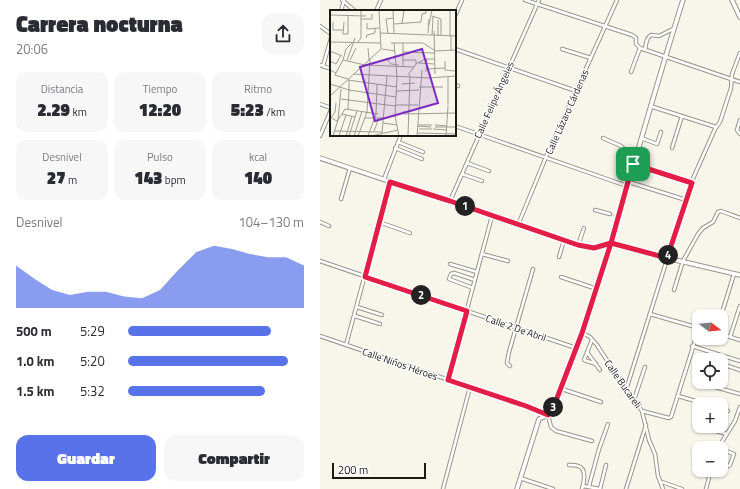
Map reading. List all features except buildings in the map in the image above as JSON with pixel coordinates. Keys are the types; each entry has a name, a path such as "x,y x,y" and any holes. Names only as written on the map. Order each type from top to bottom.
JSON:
{"main road":[{"path":"517,489 538,419 548,415 552,411 597,289 611,243 617,216 683,0"},
{"path":"732,0 740,17"},
{"path":"320,158 578,245 594,248 611,243 740,275"}],"street":[{"path":"341,10 344,0 354,10"},
{"path":"376,10 381,0"},
{"path":"456,14 462,0"},
{"path":"525,0 634,37 640,48 740,82"},
{"name":"Calle Felipe Ángeles","path":"450,201 539,0"},
{"name":"Calle Lázaro Cárdenas","path":"518,225 546,158 617,0"},
{"path":"320,26 330,33"},
{"path":"645,50 648,38 651,34 660,36 675,28"},
{"path":"321,65 330,41"},
{"path":"562,48 591,58"},
{"path":"631,72 640,48"},
{"path":"456,49 576,91"},
{"path":"626,390 686,200 716,127 720,122 732,85 732,74 740,53"},
{"path":"320,104 330,109"},
{"path":"650,106 716,127"},
{"path":"320,136 330,111"},
{"path":"672,148 682,116"},
{"path":"740,120 737,130 740,134"},
{"path":"456,126 546,158 628,184 686,200"},
{"path":"641,138 657,144 661,132"},
{"path":"384,180 401,136"},
{"path":"603,138 621,146 627,152 636,155"},
{"path":"398,142 423,152"},
{"path":"395,148 422,158"},
{"path":"467,163 489,171"},
{"path":"633,164 692,183"},
{"path":"341,199 350,168"},
{"path":"462,174 482,181"},
{"path":"346,345 390,182"},
{"path":"595,210 610,214"},
{"path":"674,290 683,261 698,234 713,222 718,212 721,211 740,218"},
{"path":"448,380 492,216"},
{"path":"320,222 329,226"},
{"path":"379,222 410,233"},
{"path":"578,245 584,228"},
{"path":"559,257 564,240"},
{"path":"482,254 508,261"},
{"name":"Calle 2 De Abril","path":"320,261 576,348"},
{"path":"450,264 477,272"},
{"path":"510,366 507,363 507,360 533,269"},
{"path":"473,288 449,279 451,274 454,273 475,280"},
{"path":"723,309 734,274"},
{"path":"561,278 597,289"},
{"path":"740,306 730,337 740,340"},
{"path":"357,307 382,315"},
{"path":"650,314 692,326"},
{"path":"355,316 380,324"},
{"name":"Calle Bucareli","path":"582,333 592,340 642,411 654,454 658,476 663,489"},
{"name":"Calle Niños Héroes","path":"320,336 526,406 548,415"},
{"path":"592,340 584,361 596,364"},
{"path":"642,411 670,418 672,416 692,346 740,361"},
{"path":"587,352 600,370"},
{"path":"634,400 645,367"},
{"path":"728,367 740,370"},
{"path":"443,489 470,387"},
{"path":"561,388 601,402"},
{"path":"724,389 740,394"},
{"path":"678,396 692,400"},
{"path":"724,441 735,421 740,408"},
{"path":"548,415 551,427 556,431 592,441"},
{"path":"589,486 599,449 608,424"},
{"path":"626,489 646,424"},
{"path":"728,451 733,452 734,454 730,465 728,466"},
{"path":"569,465 579,466 582,468 584,473 583,487 589,486 600,489 606,465"},
{"path":"706,489 709,477"},
{"path":"520,478 552,489"},
{"path":"661,482 682,489"}],"tunnel":[{"path":"610,214 616,216"}],"route":[{"path":"633,164 611,243 594,248 578,245 390,182 365,277 467,311 448,380 526,406 548,415 552,411 582,333 611,243 667,258 692,183 633,164"}]}
